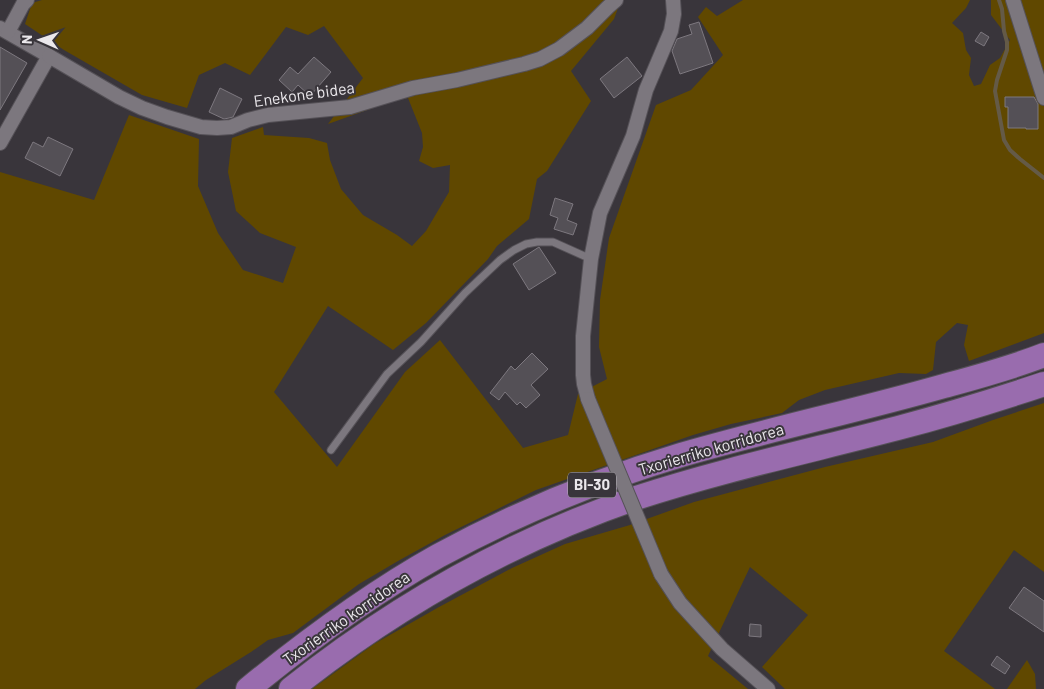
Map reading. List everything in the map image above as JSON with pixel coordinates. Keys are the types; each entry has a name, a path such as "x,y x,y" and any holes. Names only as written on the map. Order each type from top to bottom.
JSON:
{"highway":[{"name":"Txorierriko korridorea","path":"248,689 284,660 397,580 475,537 554,500 680,455 891,401 977,377 1044,355"},
{"name":"Txorierriko korridorea","path":"292,689 381,623 452,580 526,542 580,519 688,482 898,428 985,404 1044,384"}],"street":[{"path":"4,30 22,4 28,0"},
{"name":"Enekone bidea","path":"4,30 119,97 142,108 201,127 216,128 230,127 248,120 268,116 350,107 413,88 457,80 540,59 559,49 587,28 616,0"},
{"path":"673,0 674,14 671,31 646,90 632,136 600,213 591,259 583,336 584,384 588,400 661,574 680,603 722,649 768,689"},
{"path":"1013,0 1044,98"},
{"path":"0,143 49,56"}],"lane":[{"path":"331,450 387,374 421,342 466,293 500,260 526,244 538,242 553,242 591,259"}],"shaded area":[{"path":"42,0 621,0 614,19 571,71 591,101 547,171 537,179 529,219 497,246 488,259 426,323 393,350 328,306 274,392 337,467 405,372 440,340 523,448 568,435 578,394 607,379 599,347 600,300 609,238 656,105 691,90 723,55 698,17 706,7 717,16 743,0 970,0 966,8 952,23 963,33 966,50 971,58 969,75 974,86 981,84 990,65 1000,58 1010,40 991,15 991,0 1044,0 1044,333 969,361 964,345 968,325 957,323 936,342 933,370 926,374 899,373 825,390 799,400 782,413 731,424 693,435 536,490 445,535 398,561 359,584 293,633 268,640 195,689 0,689 0,172 94,200 129,115 199,139 198,186 218,233 243,270 283,283 296,247 260,233 236,211 228,172 232,138 263,127 264,135 309,138 327,143 330,160 341,189 363,215 412,246 426,231 449,192 450,165 433,168 419,161 423,147 422,133 408,98 393,100 328,124 363,78 324,26 308,35 286,27 250,75 225,63 199,75 187,108 142,95 64,50 25,24 32,3"},
{"path":"1044,403 1044,572 1014,550 944,651 995,689 785,689 762,667 808,615 750,567 708,656 748,689 312,689 374,644 512,568 565,544 630,525 694,502 825,467 933,442"},
{"path":"1027,660 1035,674 1036,689 1007,689"}],"building":[{"path":"699,22 713,63 680,74 672,51 677,39 692,34 689,25"},
{"path":"981,32 989,37 984,46 975,41"},
{"path":"0,47 27,63 0,110"},
{"path":"314,57 331,72 310,96 298,85 292,92 279,80 290,67 298,74"},
{"path":"627,57 642,76 614,98 600,79"},
{"path":"220,88 242,99 233,117 224,119 209,112"},
{"path":"1005,97 1034,97 1038,104 1038,129 1008,128 1008,107 1005,107"},
{"path":"48,137 73,149 60,176 25,158 33,142 43,147"},
{"path":"555,198 573,204 567,220 577,224 573,235 554,229 558,218 550,215"},
{"path":"539,247 556,273 529,290 513,264"},
{"path":"532,353 548,369 531,385 540,395 526,408 520,402 517,405 505,392 499,400 490,393 511,366 515,370"},
{"path":"1024,587 1044,601 1044,632 1009,608"},
{"path":"750,624 761,625 761,637 749,636"},
{"path":"997,656 1010,666 1005,674 991,665"}],"waterway":[{"path":"999,0 1002,9 1007,50 995,91 1004,140 1010,150 1044,178"}]}
